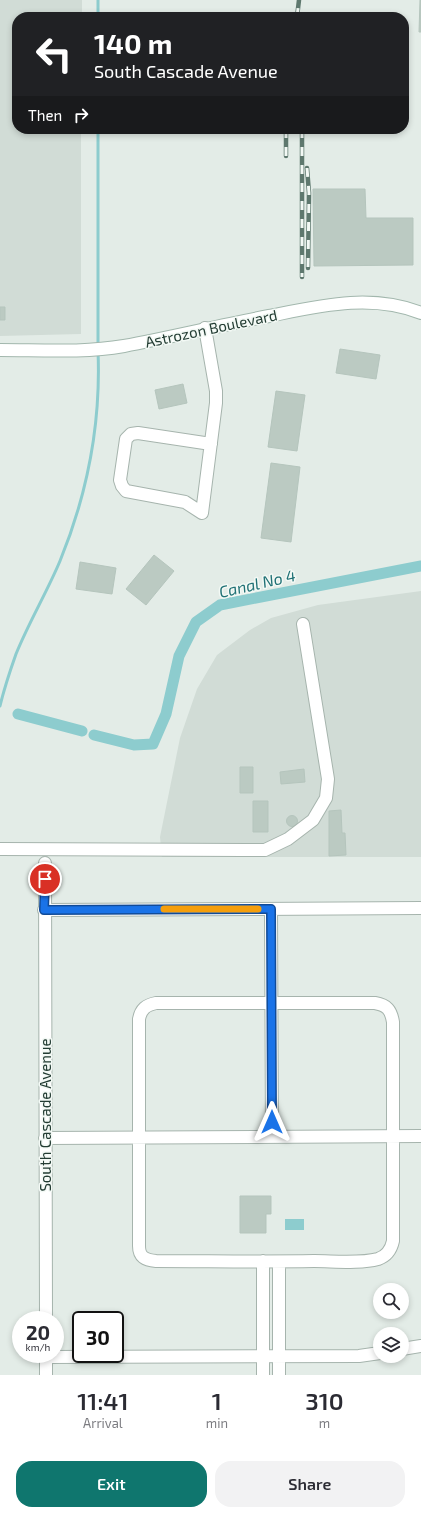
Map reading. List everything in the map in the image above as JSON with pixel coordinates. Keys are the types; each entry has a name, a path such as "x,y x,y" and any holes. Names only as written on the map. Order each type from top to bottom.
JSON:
{"street":[{"name":"Astrozon Boulevard","path":"0,350 79,350 122,346 327,304 349,302 377,303 421,313"},
{"path":"205,328 216,390 211,444 202,513 185,502 126,491 122,486 120,480 126,439 131,434 138,433 211,444"},
{"path":"0,849 265,850 288,839 313,820 326,798 328,779 304,624"},
{"name":"South Cascade Avenue","path":"45,863 46,1311"},
{"path":"44,910 421,908"},
{"path":"271,909 272,1137"},
{"path":"156,1003 271,1003 375,1003 382,1004 388,1008 392,1014 393,1241 391,1250 386,1255 377,1259 361,1261 279,1262 147,1260 142,1257 138,1246 140,1013 149,1004 156,1003"},
{"path":"45,1138 421,1136"},
{"path":"263,1261 263,1375"},
{"path":"279,1262 279,1375"},
{"path":"409,1349 421,1346"},
{"path":"64,1356 359,1356 373,1354"},
{"path":"46,1363 46,1375"}],"shaded area":[{"path":"0,0 82,0 82,12 12,12 12,134 81,134 81,334 0,336"},
{"path":"421,591 421,857 162,857 160,837 180,738 197,689 217,655 250,630 271,618 318,605"}],"water":[{"path":"285,1219 304,1219 304,1230 285,1230"}],"building":[{"path":"420,0 421,32 419,32"},
{"path":"313,189 365,189 366,218 413,218 413,265 314,266"},
{"path":"0,307 5,307 5,320 0,320"},
{"path":"340,349 380,355 376,379 336,373"},
{"path":"183,384 187,403 159,409 155,390"},
{"path":"276,391 305,395 297,451 268,447"},
{"path":"271,463 300,467 291,542 261,538"},
{"path":"154,555 174,571 146,605 126,589"},
{"path":"80,562 116,568 112,594 76,589"},
{"path":"240,767 253,767 253,793 240,793"},
{"path":"304,769 305,782 281,784 280,772"},
{"path":"253,801 268,801 268,832 253,832"},
{"path":"341,810 342,833 345,833 346,855 329,856 329,811"},
{"path":"292,815 296,817 298,821 296,825 292,827 288,825 286,821 288,817"},
{"path":"240,1196 271,1196 271,1214 266,1214 266,1233 240,1233"}],"waterway":[{"path":"98,0 98,12"},
{"path":"98,134 98,346"},
{"path":"0,706 16,654 60,561 70,536 85,485 97,405 98,351"},
{"name":"Canal No 4","path":"94,735 134,745 153,744 166,714 179,656 196,622 220,605 421,566"},
{"name":"Canal No 4","path":"18,714 82,731"}],"railway":[{"path":"298,12 299,0"},
{"path":"286,134 286,156"},
{"path":"302,134 302,277"},
{"path":"307,168 309,193 308,268"}],"slow traffic":[{"path":"164,909 258,909"}],"route":[{"path":"45,879 44,910 271,909 272,1122"}]}
